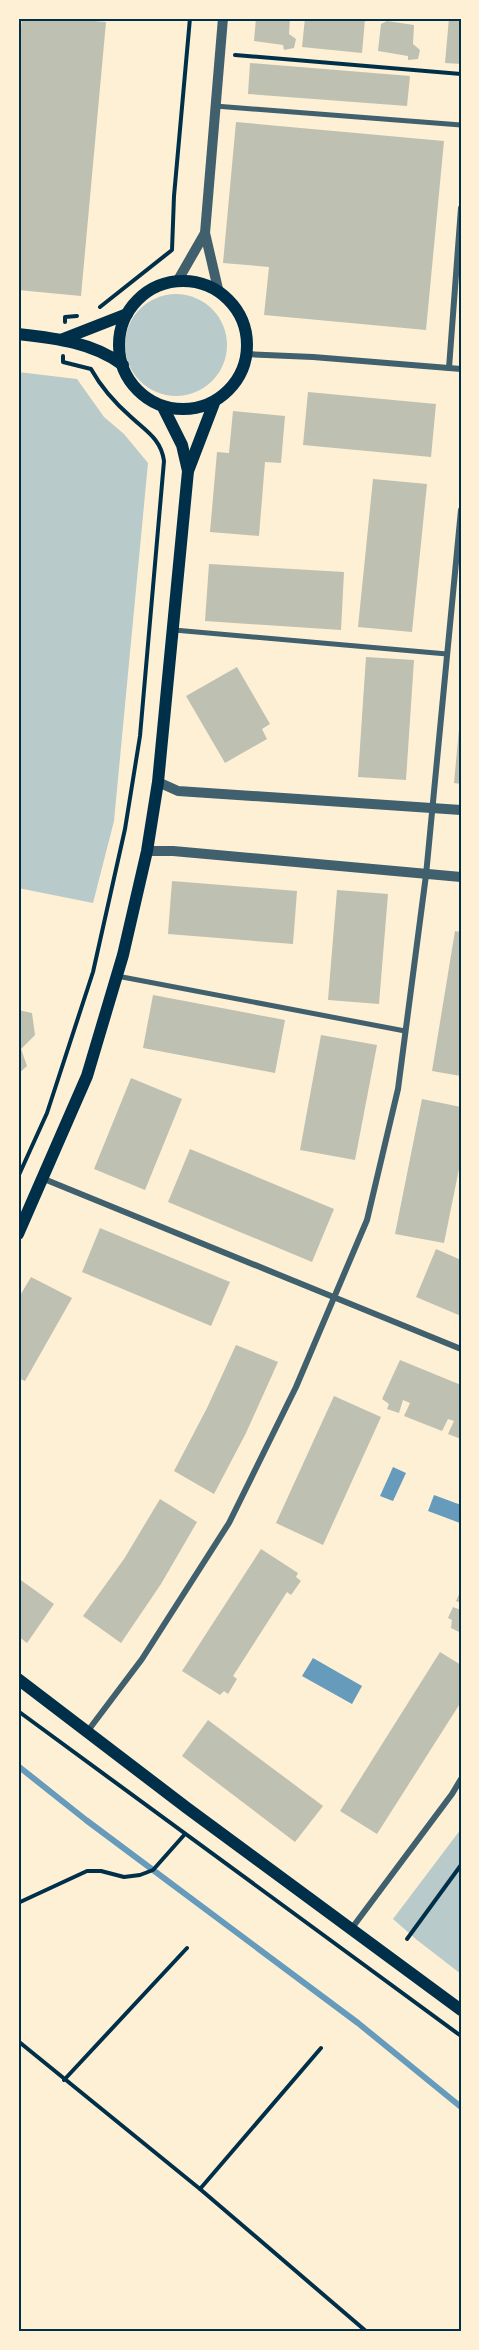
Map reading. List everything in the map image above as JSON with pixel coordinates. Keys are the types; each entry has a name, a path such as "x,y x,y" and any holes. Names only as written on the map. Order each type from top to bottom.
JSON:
{"main road":[{"path":"63,339 127,314 152,288 178,280 207,284 218,289 237,312 244,330 245,354 234,384 214,403 194,411 177,411 163,407 142,394 123,365 118,341 127,314"},
{"path":"18,334 63,339 106,354 123,365"},
{"path":"18,1234 44,1179 87,1076 117,976 147,851 158,782 188,471 214,403"},
{"path":"163,407 182,445 188,471"},
{"path":"18,1679 187,1808 461,2010"}],"street":[{"path":"218,289 205,233 223,18"},
{"path":"215,106 461,125"},
{"path":"449,368 461,208"},
{"path":"178,280 205,233"},
{"path":"245,354 461,369"},
{"path":"87,1732 142,1659 229,1523 296,1387 367,1220 398,1089 426,875 461,510"},
{"path":"174,630 447,654"},
{"path":"158,782 177,791 461,810"},
{"path":"147,851 173,851 461,877"},
{"path":"117,976 405,1031"},
{"path":"44,1179 461,1349"},
{"path":"352,1928 461,1779"}],"path":[{"path":"97,309 172,250 174,196 190,18"},
{"path":"219,54 461,74"},
{"path":"18,1177 47,1113 93,972 124,829 140,736 144,665 164,461 162,450 155,437 112,399 91,369 63,362 65,317 82,316"},
{"path":"18,1711 461,2036"},
{"path":"18,1903 87,1871 102,1871 124,1877 140,1875 153,1870 185,1834"},
{"path":"407,1939 461,1865"},
{"path":"64,2080 187,1948"},
{"path":"18,2041 200,2189 368,2332"},
{"path":"200,2189 321,2048"}],"shaded area":[{"path":"176,294 195,298 212,309 223,326 227,345 223,364 212,381 195,392 176,396 157,392 140,381 129,364 125,345 129,326 140,309 157,298"},
{"path":"18,372 77,379 104,417 124,434 148,463 114,821 93,903 18,888"},
{"path":"461,1829 461,1974 393,1919"}],"water":[{"path":"393,1467 406,1473 393,1501 380,1496"},
{"path":"434,1495 461,1505 460,1523 428,1511"},
{"path":"313,1658 362,1686 352,1704 302,1676"}],"building":[{"path":"22,18 106,22 81,296 18,290 18,54"},
{"path":"256,18 290,18 289,34 296,39 294,48 284,50 283,45 254,41"},
{"path":"305,18 365,19 362,53 302,47"},
{"path":"449,18 461,18 461,64 445,63"},
{"path":"387,21 414,25 413,44 420,50 418,59 408,60 408,56 378,51 381,24"},
{"path":"250,63 410,76 407,106 248,94"},
{"path":"236,122 444,141 426,330 264,315 269,267 223,263"},
{"path":"308,392 436,404 431,457 303,445"},
{"path":"233,411 285,416 281,463 265,462 259,536 210,532 217,452 229,453"},
{"path":"373,479 427,484 412,632 358,627"},
{"path":"209,564 344,572 341,630 205,621"},
{"path":"366,657 414,660 406,780 358,777"},
{"path":"237,667 270,724 262,729 267,739 225,763 186,696"},
{"path":"459,729 461,729 461,784 454,783"},
{"path":"172,881 297,891 293,944 168,934"},
{"path":"337,890 388,894 379,1004 328,1000"},
{"path":"455,931 461,932 461,1076 432,1071"},
{"path":"153,995 285,1020 275,1073 143,1048"},
{"path":"18,1010 32,1013 35,1035 21,1049 27,1066 18,1074"},
{"path":"321,1035 377,1045 355,1160 300,1150"},
{"path":"131,1078 182,1099 145,1190 94,1169"},
{"path":"422,1099 461,1107 461,1159 444,1243 395,1234"},
{"path":"190,1149 334,1209 312,1262 168,1202"},
{"path":"100,1228 230,1282 211,1326 82,1272"},
{"path":"436,1249 461,1260 461,1316 416,1297"},
{"path":"31,1277 72,1298 25,1381 18,1378 18,1299"},
{"path":"236,1345 278,1362 246,1433 214,1494 174,1471"},
{"path":"400,1360 461,1385 461,1439 448,1434 454,1421 448,1419 442,1431 404,1416 410,1403 403,1400 399,1413 387,1409 389,1404 382,1399"},
{"path":"334,1396 381,1417 323,1545 276,1523"},
{"path":"160,1499 197,1522 161,1584 121,1643 83,1616 124,1559"},
{"path":"261,1549 298,1573 296,1577 301,1581 291,1595 287,1592 233,1676 237,1679 228,1694 224,1691 220,1695 182,1671"},
{"path":"18,1578 54,1604 27,1643 18,1636"},
{"path":"461,1590 461,1603 456,1601"},
{"path":"453,1607 461,1610 461,1633 451,1628 452,1620 448,1618"},
{"path":"440,1652 461,1665 461,1702 377,1834 340,1811"},
{"path":"208,1720 323,1806 295,1842 182,1756"}],"waterway":[{"path":"18,1766 86,1820 358,2023 461,2107"}]}
